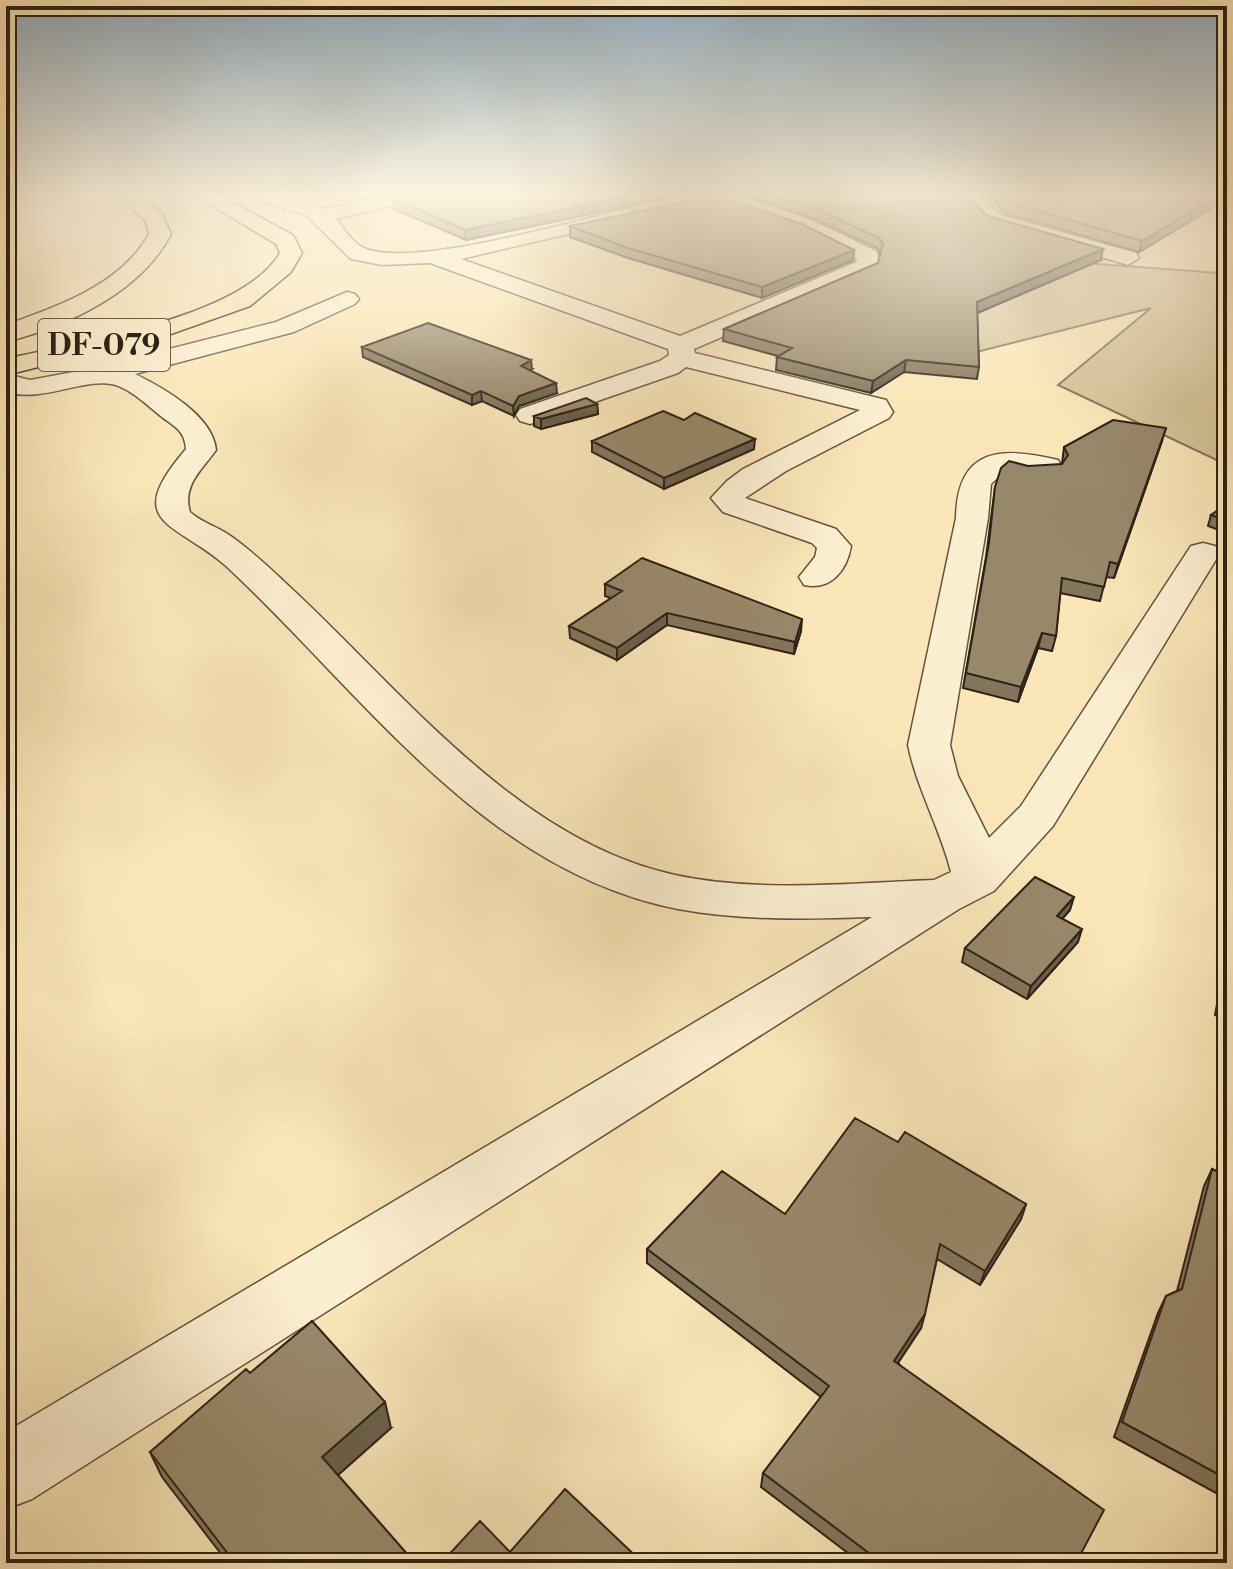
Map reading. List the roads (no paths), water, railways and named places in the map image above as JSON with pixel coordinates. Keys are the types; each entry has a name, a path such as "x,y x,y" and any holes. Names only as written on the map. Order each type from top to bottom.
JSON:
{"main road":[{"name":"DF-079","path":"6,334 111,307 139,268"},
{"name":"DF-079","path":"6,367 113,343 201,317 242,301 282,268"},
{"path":"111,307 171,320 201,317"}],"street":[{"path":"464,268 682,351 876,406 879,412 764,471 734,489 727,498 734,505 824,536 834,546 832,558 817,577"},
{"path":"530,415 669,367 682,351 862,268"},
{"path":"6,382 22,387 40,386 94,377 285,327 347,299"},
{"path":"94,377 120,377 129,382 192,426 200,436 201,450 179,477 172,492 175,516 184,525 210,537 271,588 433,749 512,814 581,859 639,883 724,902 960,888"},
{"path":"960,888 966,838 936,776 929,745 972,518 970,493 986,467 1005,460 1026,461 1047,467"},
{"path":"6,1473 960,888 1037,816 1203,553"}]}
